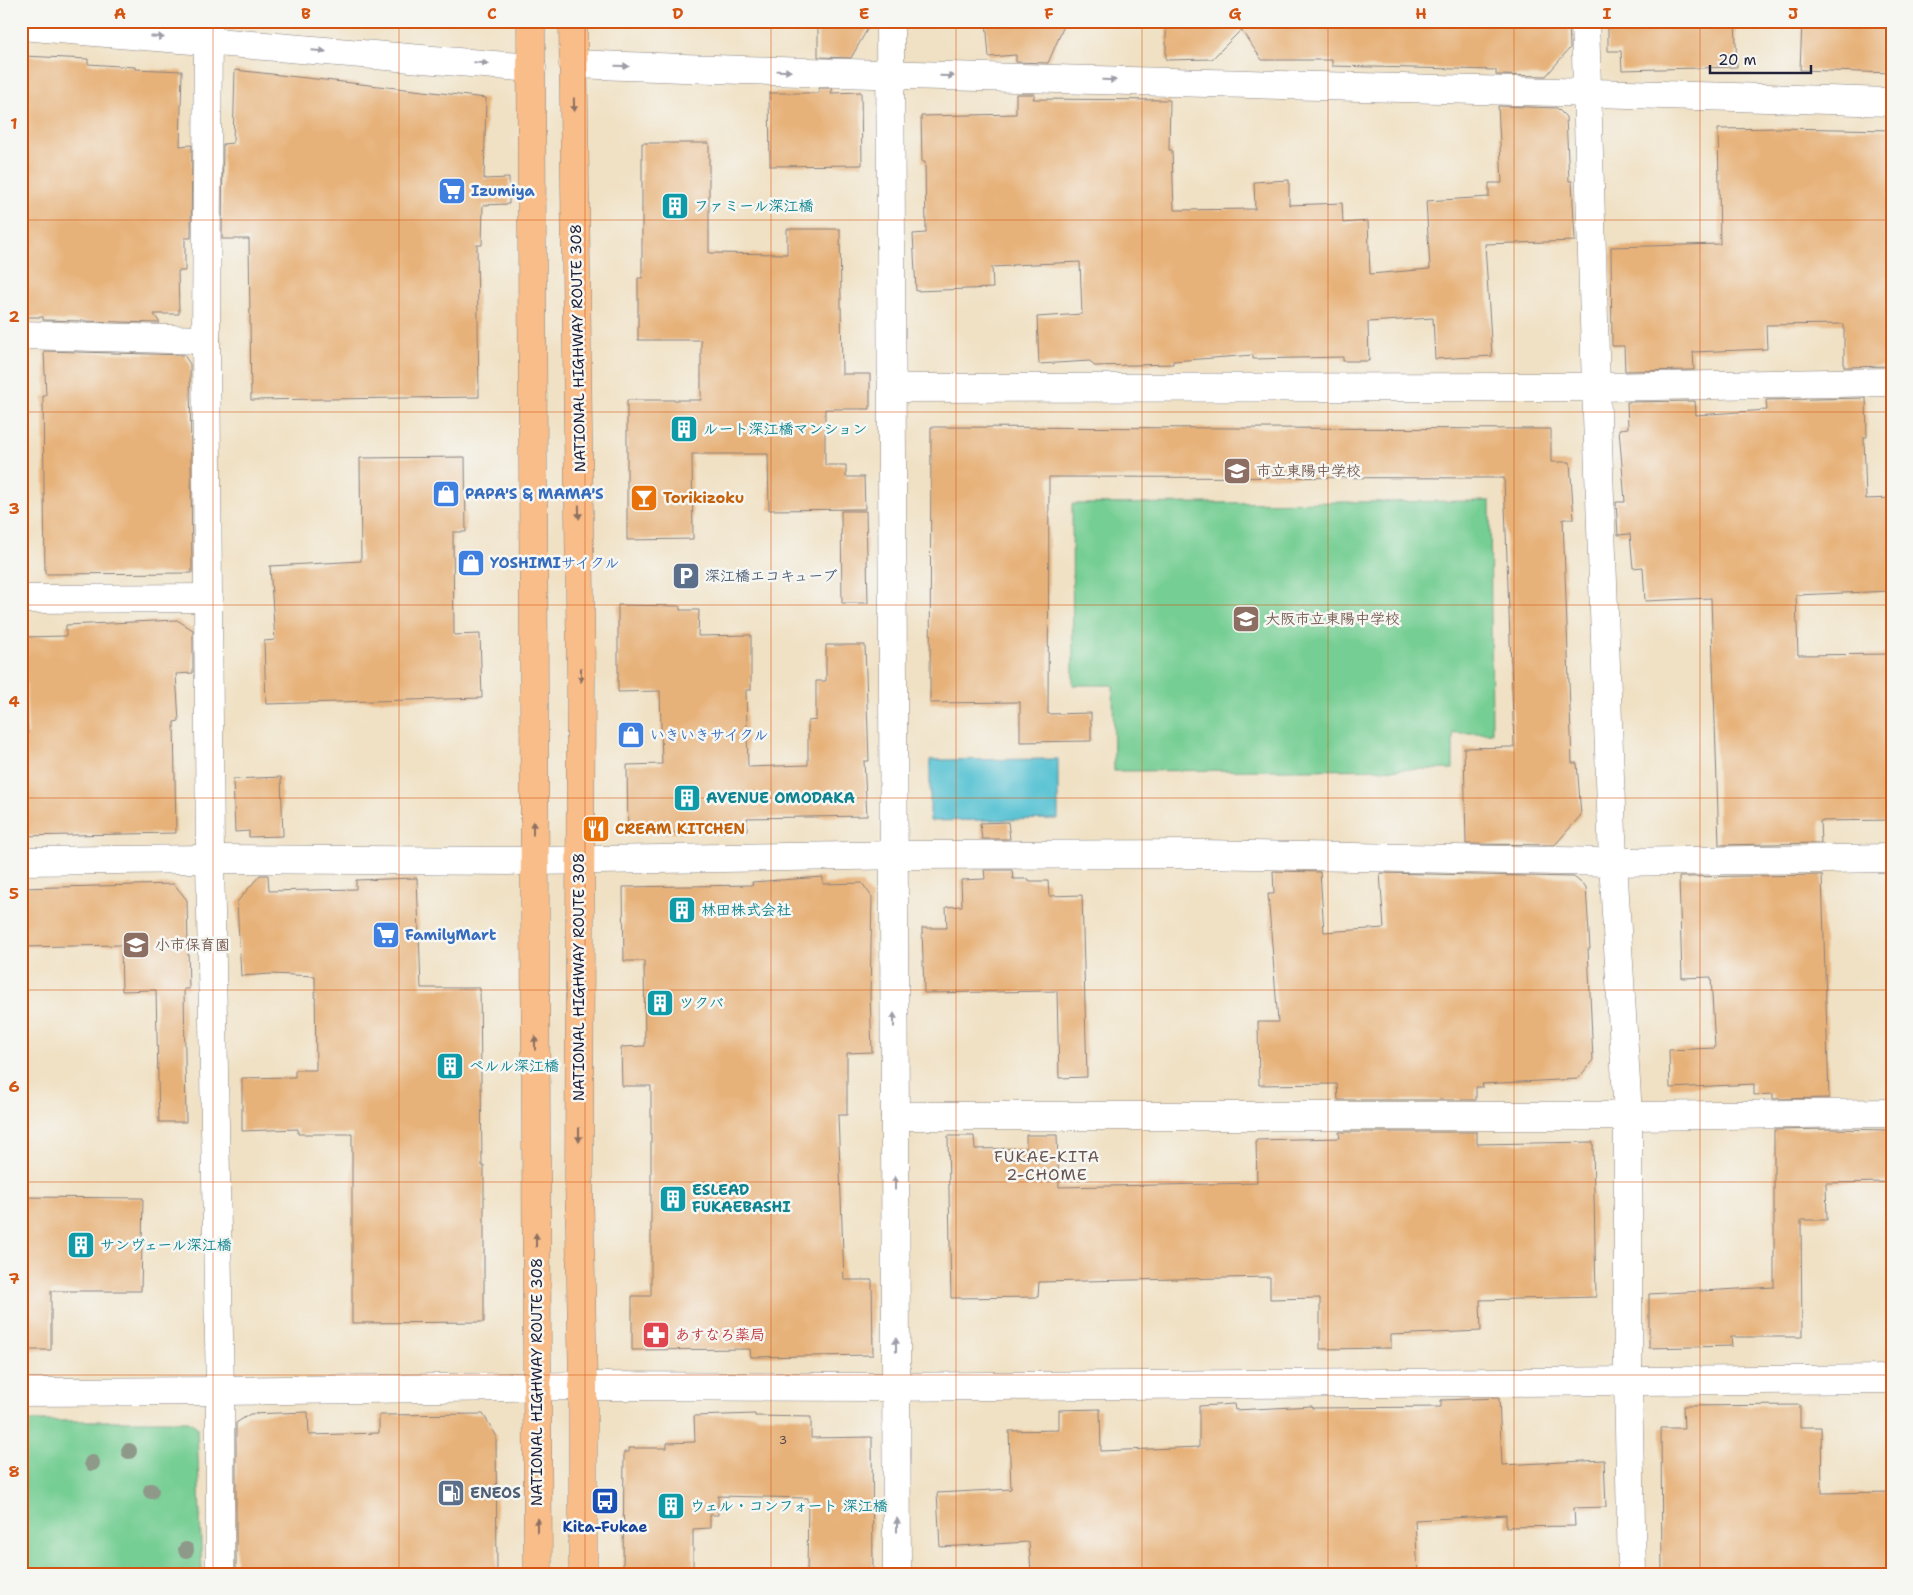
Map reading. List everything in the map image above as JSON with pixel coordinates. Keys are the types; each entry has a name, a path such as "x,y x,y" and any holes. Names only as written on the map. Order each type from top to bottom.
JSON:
{"highway":[{"name":"NATIONAL HIGHWAY ROUTE 308","path":"532,21 538,1574"},
{"name":"NATIONAL HIGHWAY ROUTE 308","path":"572,21 581,666 579,1178 583,1386 583,1574"}],"street":[{"path":"890,21 897,1574"},
{"path":"1585,21 1596,387 1614,862 1628,1116 1628,1380 1632,1574"},
{"path":"21,26 208,32 532,68"},
{"path":"208,32 206,340 210,859 220,1391 220,1574"},
{"path":"573,64 890,75 1587,92 1892,102"},
{"path":"21,335 206,340"},
{"path":"892,388 1596,387 1892,382"},
{"path":"21,599 209,598"},
{"path":"21,861 210,859 534,861 1202,854 1614,862 1892,858"},
{"path":"895,1116 1628,1116 1892,1113"},
{"path":"21,1392 583,1386 896,1386 1892,1379"}],"green space":[{"path":"1490,501 1492,733 1453,733 1453,769 1114,771 1113,685 1073,685 1072,504"},
{"path":"21,1421 188,1421 197,1427 202,1574 21,1574"}],"water":[{"path":"1058,759 1058,819 930,821 930,760"}],"building":[{"path":"818,21 872,21 851,58 818,57"},
{"path":"986,21 1066,21 1048,63 1016,62 1016,55 989,57"},
{"path":"1166,21 1569,21 1570,48 1546,76 1496,75 1496,70 1332,66 1332,60 1262,60 1241,30 1212,59 1166,60"},
{"path":"1608,21 1735,21 1737,67 1622,70 1621,51 1608,51"},
{"path":"1802,21 1892,21 1892,73 1800,70"},
{"path":"23,56 88,59 88,64 182,71 180,146 192,145 191,238 185,238 185,271 178,271 179,314 154,314 160,323 43,320 43,317 21,317 21,75"},
{"path":"235,70 486,98 484,179 509,178 509,204 483,205 482,245 477,245 479,397 251,400 249,239 222,239 223,144 233,143"},
{"path":"819,88 833,88 831,93 861,92 862,165 770,166 769,93 819,93"},
{"path":"1016,94 1035,94 1033,99 1170,100 1169,150 1172,150 1174,210 1255,209 1254,182 1289,180 1289,205 1342,203 1343,223 1368,221 1370,274 1430,269 1426,201 1489,197 1489,183 1502,183 1498,106 1557,108 1566,117 1569,181 1572,181 1575,241 1485,244 1492,356 1435,359 1433,318 1368,322 1369,361 1343,361 1343,357 1253,359 1253,355 1173,361 1173,364 1094,366 1090,361 1039,364 1037,317 1082,314 1080,262 992,267 993,288 916,291 913,234 926,233 925,162 922,162 921,116 1016,114"},
{"path":"1718,129 1892,130 1892,366 1844,367 1844,324 1766,325 1767,349 1693,352 1694,370 1625,371 1624,346 1612,346 1611,247 1720,244"},
{"path":"642,143 709,143 709,253 787,254 787,229 840,229 842,374 870,374 870,409 825,409 825,465 846,465 846,477 864,477 865,509 769,510 768,454 692,454 693,539 627,540 627,400 701,400 701,340 638,340 638,278 642,278"},
{"path":"44,351 184,355 190,364 192,573 45,574 43,396 46,396"},
{"path":"1866,398 1867,437 1864,437 1866,499 1892,498 1892,591 1796,595 1798,655 1892,654 1892,820 1820,821 1821,843 1719,845 1711,598 1645,601 1643,567 1633,568 1630,534 1618,535 1616,502 1625,502 1619,429 1628,428 1627,402 1695,401 1696,415 1767,410 1766,400"},
{"path":"931,427 1551,429 1551,462 1570,462 1574,519 1563,519 1572,763 1577,763 1581,815 1555,845 1466,844 1464,748 1514,747 1504,478 1049,477 1048,714 1091,713 1091,741 1020,742 1020,702 930,703"},
{"path":"465,457 466,532 453,532 454,635 480,634 482,698 266,704 264,641 275,640 270,566 361,561 360,458"},
{"path":"841,511 866,511 868,603 842,603"},
{"path":"618,605 680,606 680,610 699,610 698,636 751,635 751,690 746,690 748,767 808,765 808,721 816,720 816,681 826,681 826,645 865,645 869,761 864,761 867,816 747,818 747,831 628,834 627,765 662,764 660,691 618,692"},
{"path":"177,620 193,630 193,673 176,674 179,721 174,722 176,833 21,836 21,735 28,735 24,637 66,636 66,625"},
{"path":"281,777 283,836 249,837 249,831 235,832 233,779"},
{"path":"1008,822 1010,839 982,839 980,823"},
{"path":"984,870 1012,870 1013,879 1048,881 1049,896 1082,895 1087,1077 1059,1078 1057,991 924,993 922,928 947,928 946,907 962,906 961,880 985,879"},
{"path":"1273,871 1320,872 1324,932 1384,928 1380,873 1574,877 1586,887 1593,1060 1578,1079 1482,1084 1483,1087 1476,1087 1476,1100 1338,1100 1337,1084 1259,1085 1258,1022 1278,1022 1268,894 1274,894"},
{"path":"260,875 268,875 269,891 356,889 356,880 417,878 421,988 480,988 482,1166 484,1166 484,1322 352,1323 352,1134 298,1134 298,1129 242,1131 242,1078 295,1077 295,1070 316,1070 315,976 271,974 241,976 237,902"},
{"path":"1822,875 1829,1098 1773,1099 1773,1094 1754,1095 1754,1084 1670,1088 1669,1050 1715,1048 1711,977 1682,978 1679,877"},
{"path":"823,877 823,884 862,883 872,897 870,995 872,1052 847,1053 847,1115 838,1115 844,1280 872,1280 873,1355 751,1357 750,1349 632,1350 632,1296 651,1296 651,1086 622,1086 621,1047 645,1046 644,961 624,961 623,887 753,885 752,882"},
{"path":"174,884 187,900 189,989 184,989 186,1122 159,1122 156,990 122,991 121,945 21,947 21,888"},
{"path":"1774,1130 1892,1130 1892,1182 1826,1183 1827,1220 1801,1220 1802,1337 1731,1337 1732,1346 1649,1348 1649,1294 1774,1287"},
{"path":"1339,1132 1477,1132 1477,1144 1593,1142 1596,1297 1480,1300 1481,1331 1391,1335 1391,1348 1320,1349 1320,1298 1270,1299 1270,1277 1039,1282 1038,1297 951,1298 948,1136 974,1136 975,1149 1026,1148 1026,1135 1057,1135 1059,1187 1257,1183 1256,1140 1340,1138"},
{"name":"サンヴェール深江橋","path":"21,1197 143,1198 141,1291 51,1291 51,1350 21,1350"},
{"path":"1499,1398 1502,1465 1604,1460 1606,1507 1574,1508 1575,1526 1506,1527 1506,1515 1415,1520 1418,1574 1109,1574 1109,1571 1031,1574 1029,1542 940,1547 937,1493 1011,1489 1009,1431 1059,1430 1059,1410 1100,1409 1101,1451 1199,1447 1199,1406 1234,1404 1235,1410 1312,1406 1312,1408 1441,1407 1441,1400"},
{"path":"1800,1405 1800,1427 1821,1427 1822,1493 1892,1492 1892,1574 1662,1574 1661,1428 1684,1428 1683,1406"},
{"path":"308,1412 309,1435 379,1433 379,1415 483,1414 496,1435 497,1574 236,1574 236,1423 250,1414"},
{"path":"755,1414 755,1416 811,1417 811,1438 872,1437 873,1573 807,1574 808,1498 718,1496 718,1515 710,1515 710,1528 693,1529 693,1574 623,1574 624,1452 629,1452 629,1448 667,1448 667,1443 695,1442 694,1416"}],"place":[{"name":"Izumiya","path":"452,191"},
{"name":"ファミール深江橋","path":"675,206"},
{"name":"ルート深江橋マンション","path":"684,429"},
{"name":"市立東陽中学校","path":"1237,471"},
{"name":"PAPA'S & MAMA'S","path":"446,494"},
{"name":"Torikizoku","path":"644,498"},
{"name":"YOSHIMIサイクル","path":"471,563"},
{"name":"深江橋エコキューブ","path":"686,576"},
{"name":"大阪市立東陽中学校","path":"1246,619"},
{"name":"いきいきサイクル","path":"631,735"},
{"name":"AVENUE OMODAKA","path":"687,798"},
{"name":"CREAM KITCHEN","path":"596,829"},
{"name":"林田株式会社","path":"682,910"},
{"name":"FamilyMart","path":"386,935"},
{"name":"小市保育園","path":"136,945"},
{"name":"ツクバ","path":"660,1003"},
{"name":"ペルル深江橋","path":"450,1066"},
{"name":"ESLEAD FUKAEBASHI","path":"673,1199"},
{"name":"サンヴェール深江橋","path":"81,1245"},
{"name":"あすなろ薬局","path":"656,1335"},
{"name":"ENEOS","path":"451,1493"},
{"name":"Kita-Fukae","path":"605,1501"},
{"name":"ウェル・コンフォート 深江橋","path":"671,1506"}],"district":[{"name":"FUKAE-KITA 2-CHOME","path":"1047,1165"}]}
